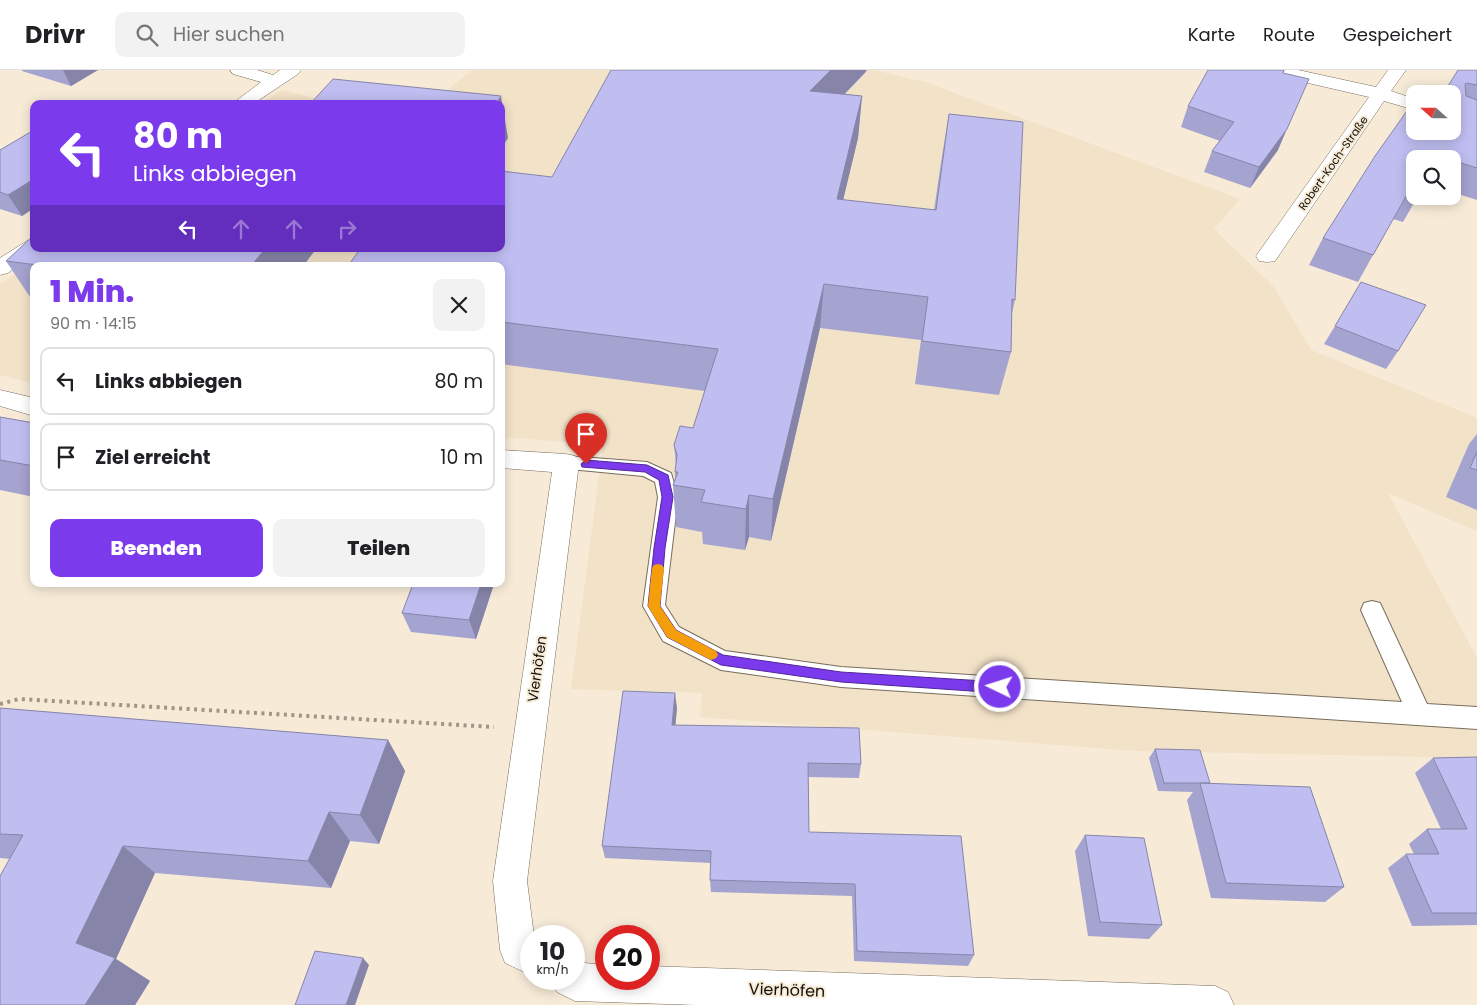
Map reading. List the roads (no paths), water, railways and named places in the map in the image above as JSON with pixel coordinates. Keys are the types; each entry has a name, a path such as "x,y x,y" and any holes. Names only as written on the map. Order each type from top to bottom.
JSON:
{"street":[{"path":"239,70 275,81"},
{"path":"247,100 292,70"},
{"path":"1275,70 1382,94 1406,102"},
{"name":"Robert-Koch-Straße","path":"1267,256 1397,70"},
{"path":"0,268 30,248"},
{"path":"0,398 30,406"},
{"path":"505,459 566,463"},
{"name":"Vierhöfen","path":"520,951 518,950 510,881 566,463"},
{"name":"Vierhöfen","path":"585,982 1216,1005"}],"lane":[{"path":"566,463 647,469 664,478 668,497 654,606 671,634 721,660 841,677 1477,718"},
{"path":"1372,610 1419,714"}]}
